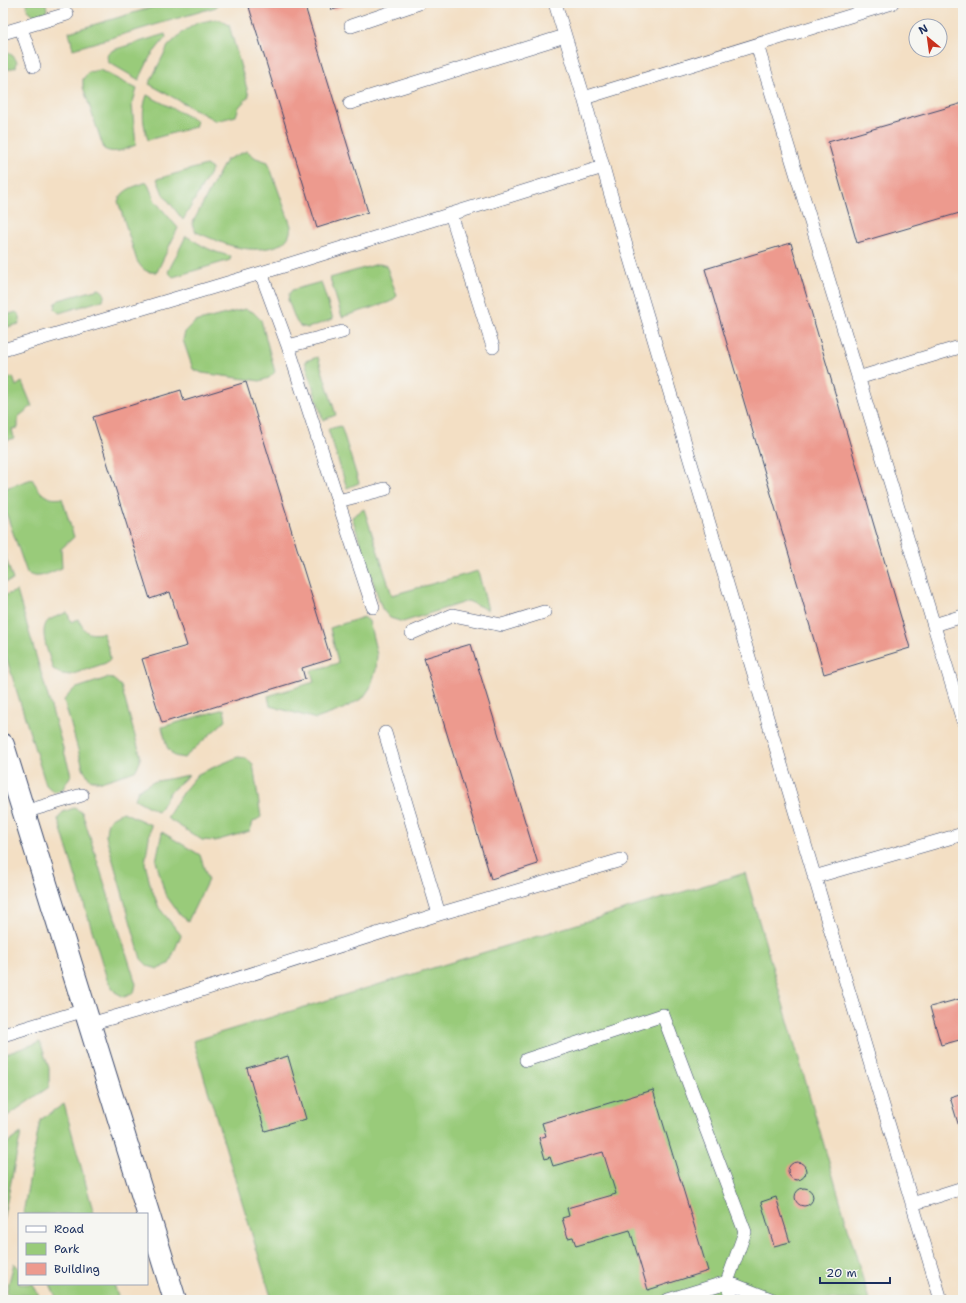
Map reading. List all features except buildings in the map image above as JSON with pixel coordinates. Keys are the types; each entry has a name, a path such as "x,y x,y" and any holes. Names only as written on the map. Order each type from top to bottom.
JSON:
{"street":[{"path":"3,744 148,1213"},
{"path":"148,1213 175,1300"}],"lane":[{"path":"351,26 419,3"},
{"path":"555,3 940,1300"},
{"path":"584,98 892,3"},
{"path":"3,33 67,14"},
{"path":"21,28 34,66"},
{"path":"350,103 565,36"},
{"path":"757,45 963,721"},
{"path":"3,350 261,273 603,167"},
{"path":"451,214 494,347"},
{"path":"261,273 288,346 373,607"},
{"path":"288,346 342,332"},
{"path":"858,378 963,346"},
{"path":"338,501 385,489"},
{"path":"412,633 453,615 502,625 544,612"},
{"path":"934,625 963,616"},
{"path":"385,732 440,914"},
{"path":"24,812 82,795"},
{"path":"814,877 963,834"},
{"path":"3,1035 87,1017 139,1010 440,914 621,860"},
{"path":"526,1060 663,1015 745,1232 727,1282 732,1300"},
{"path":"912,1204 963,1188"},
{"path":"668,1300 727,1282 773,1300"}],"green space":[{"path":"26,3 46,3 47,10 42,15 35,16 28,10"},
{"path":"167,3 218,3 216,7 73,49 69,32"},
{"path":"216,19 229,25 249,96 239,107 236,116 216,121 149,84 168,46 183,32 197,23"},
{"path":"165,34 166,37 150,57 139,80 108,62 107,55 113,50"},
{"path":"3,53 8,53 13,56 17,62 16,67 3,71"},
{"path":"100,70 137,89 132,105 136,145 124,150 108,151 104,149 83,87 83,79 89,72"},
{"path":"147,95 197,121 195,127 148,140 143,118"},
{"path":"247,151 256,158 268,162 291,226 290,234 286,240 273,247 252,249 233,246 196,232 192,224 226,160"},
{"path":"206,165 212,169 183,220 163,194 157,179"},
{"path":"147,182 155,201 178,228 157,272 145,270 137,261 118,201 126,191"},
{"path":"186,236 212,251 231,256 230,260 173,277 168,272"},
{"path":"378,264 386,265 397,296 390,302 342,317 330,278"},
{"path":"321,282 333,319 308,328 300,326 296,321 288,300 289,294 292,290"},
{"path":"99,289 104,293 103,300 59,313 55,309 56,303 59,300"},
{"path":"245,309 253,312 261,320 275,372 269,378 260,381 202,373 193,369 183,340 185,332 195,322"},
{"path":"16,312 20,317 19,324 3,328 3,316"},
{"path":"318,357 336,415 323,420 305,361"},
{"path":"13,377 16,386 22,382 32,406 18,417 18,428 12,429 14,438 3,442 3,380"},
{"path":"341,426 359,483 347,488 328,429"},
{"path":"32,479 41,492 47,497 56,499 62,498 74,537 61,549 62,568 40,576 27,573 3,504 3,489"},
{"path":"364,509 392,595 478,571 488,610 468,601 403,622 390,618 382,609 352,517"},
{"path":"3,549 13,580 3,583"},
{"path":"17,591 71,775 62,790 54,792 46,785 3,647 3,596"},
{"path":"67,612 71,622 78,619 87,632 93,634 103,633 109,650 110,659 106,663 70,675 62,674 53,669 45,643 44,630 49,620"},
{"path":"364,617 369,621 377,655 376,670 370,688 363,698 341,710 316,719 270,706 268,696 314,682 311,671 338,663 330,628"},
{"path":"107,678 113,679 121,686 140,754 140,762 135,771 101,782 91,780 84,771 64,700 74,689"},
{"path":"224,709 226,720 184,758 174,756 167,747 162,727"},
{"path":"238,757 246,758 253,764 261,817 253,822 250,831 215,841 202,840 167,818 182,793 198,774"},
{"path":"189,775 170,792 158,812 135,799 138,790 152,782"},
{"path":"74,808 82,812 136,984 134,993 124,997 115,992 107,979 58,819 63,812"},
{"path":"123,812 151,825 145,863 150,884 159,908 181,935 169,964 158,969 148,966 141,959 106,836 109,820"},
{"path":"162,832 200,855 208,880 188,921 180,915 165,894 156,861"},
{"path":"745,873 869,1300 272,1300 193,1041"},
{"path":"40,1042 49,1068 49,1087 3,1119 3,1055"},
{"path":"64,1104 94,1213 23,1213 40,1120"},
{"path":"21,1133 3,1220 3,1146"},
{"path":"14,1263 18,1267 18,1285 34,1285 39,1296 6,1294"},
{"path":"50,1285 114,1285 119,1300 66,1300 57,1299"}]}
